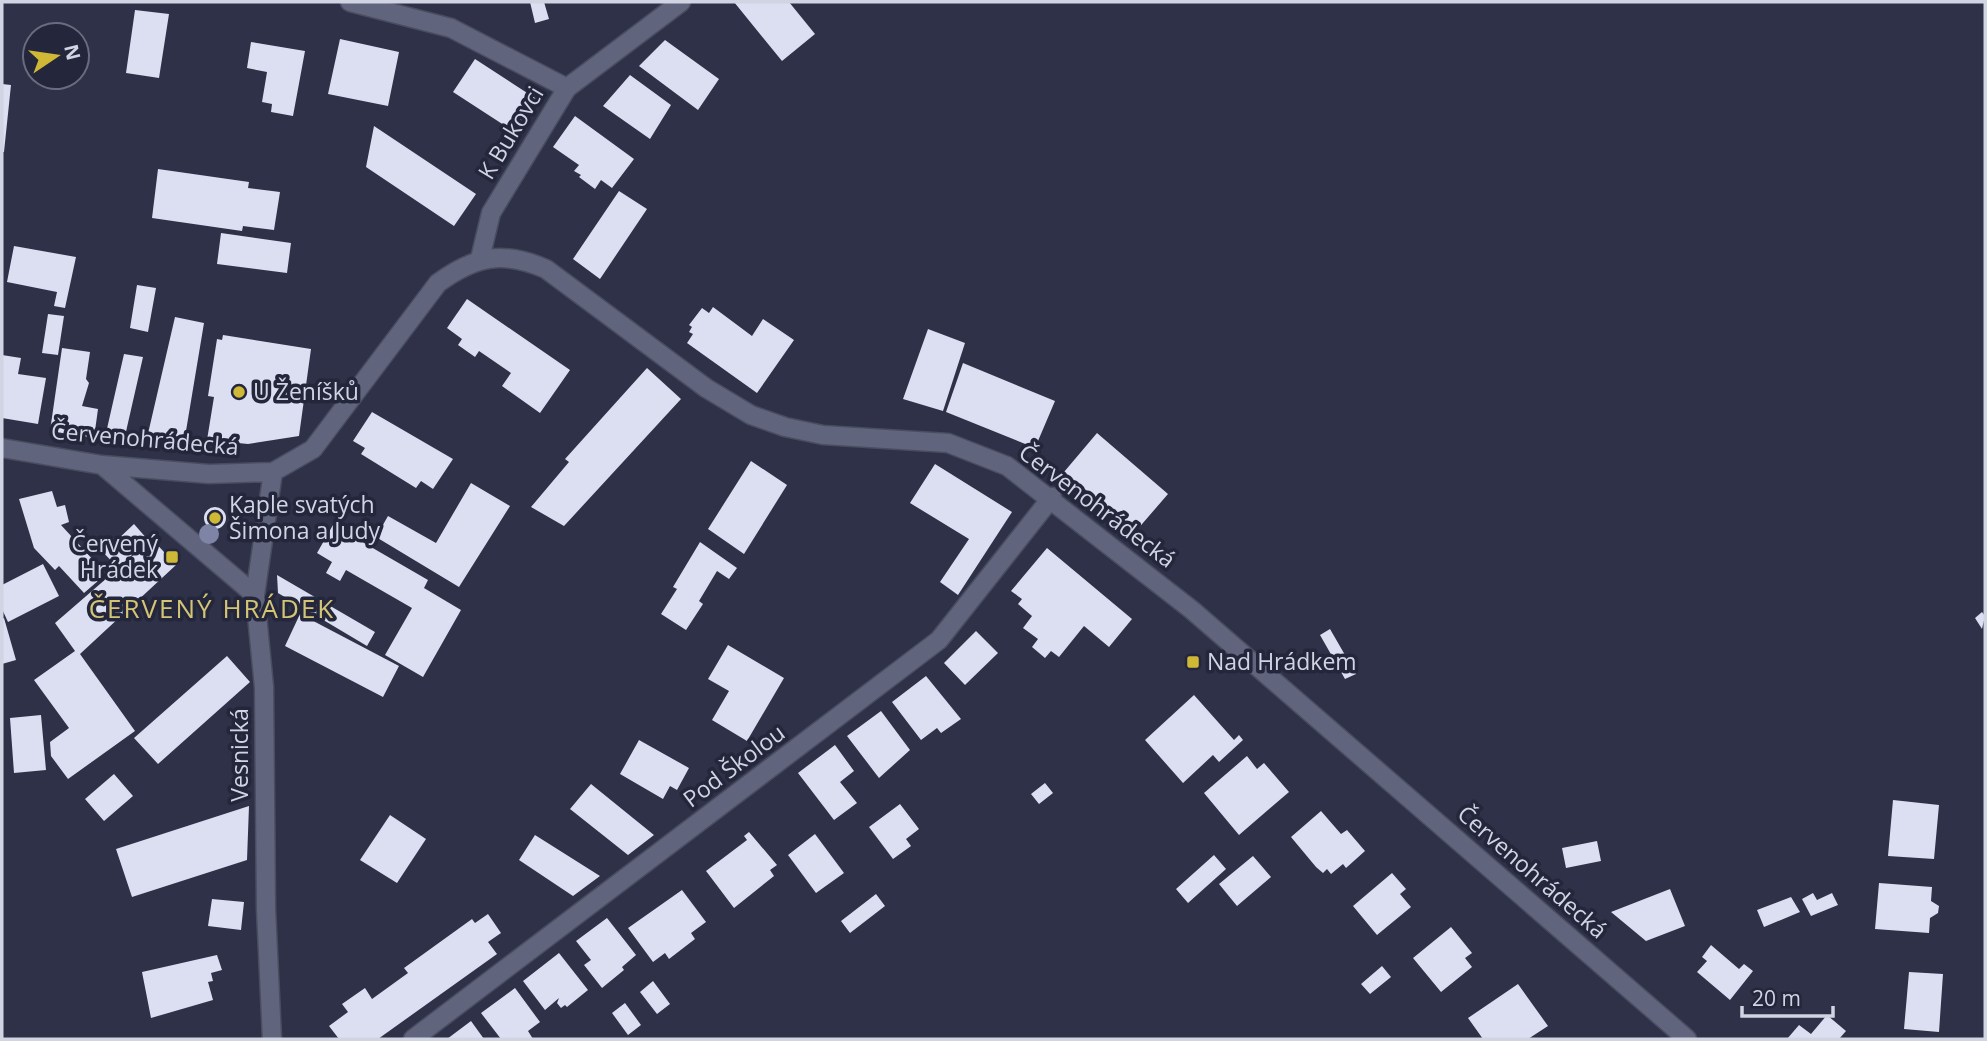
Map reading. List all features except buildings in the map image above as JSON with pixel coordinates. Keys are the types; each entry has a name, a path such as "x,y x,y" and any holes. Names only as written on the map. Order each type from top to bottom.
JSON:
{"street":[{"path":"350,2 451,27 567,88"},
{"name":"K Bukovci","path":"480,260 491,213 567,88 681,2"},
{"name":"Červenohrádecká","path":"2,448 102,465 209,474 273,472 313,449 438,283 460,267 480,260 510,257 546,269 706,388 751,415 785,427 823,435 948,443 1007,466 1052,498 1192,610 1687,1039"},
{"path":"102,465 255,596"},
{"name":"Vesnická","path":"272,1039 266,909 264,687 255,596 273,472"},
{"name":"Pod Školou","path":"413,1039 939,640 1052,498"}],"place":[{"name":"U Ženíšků","path":"239,392"},
{"name":"Kaple svatých Šimona a Judy","path":"215,518"},
{"name":"Červený Hrádek","path":"172,557"},
{"name":"Nad Hrádkem","path":"1193,662"}],"district":[{"name":"ČERVENÝ HRÁDEK","path":"212,609"}]}
